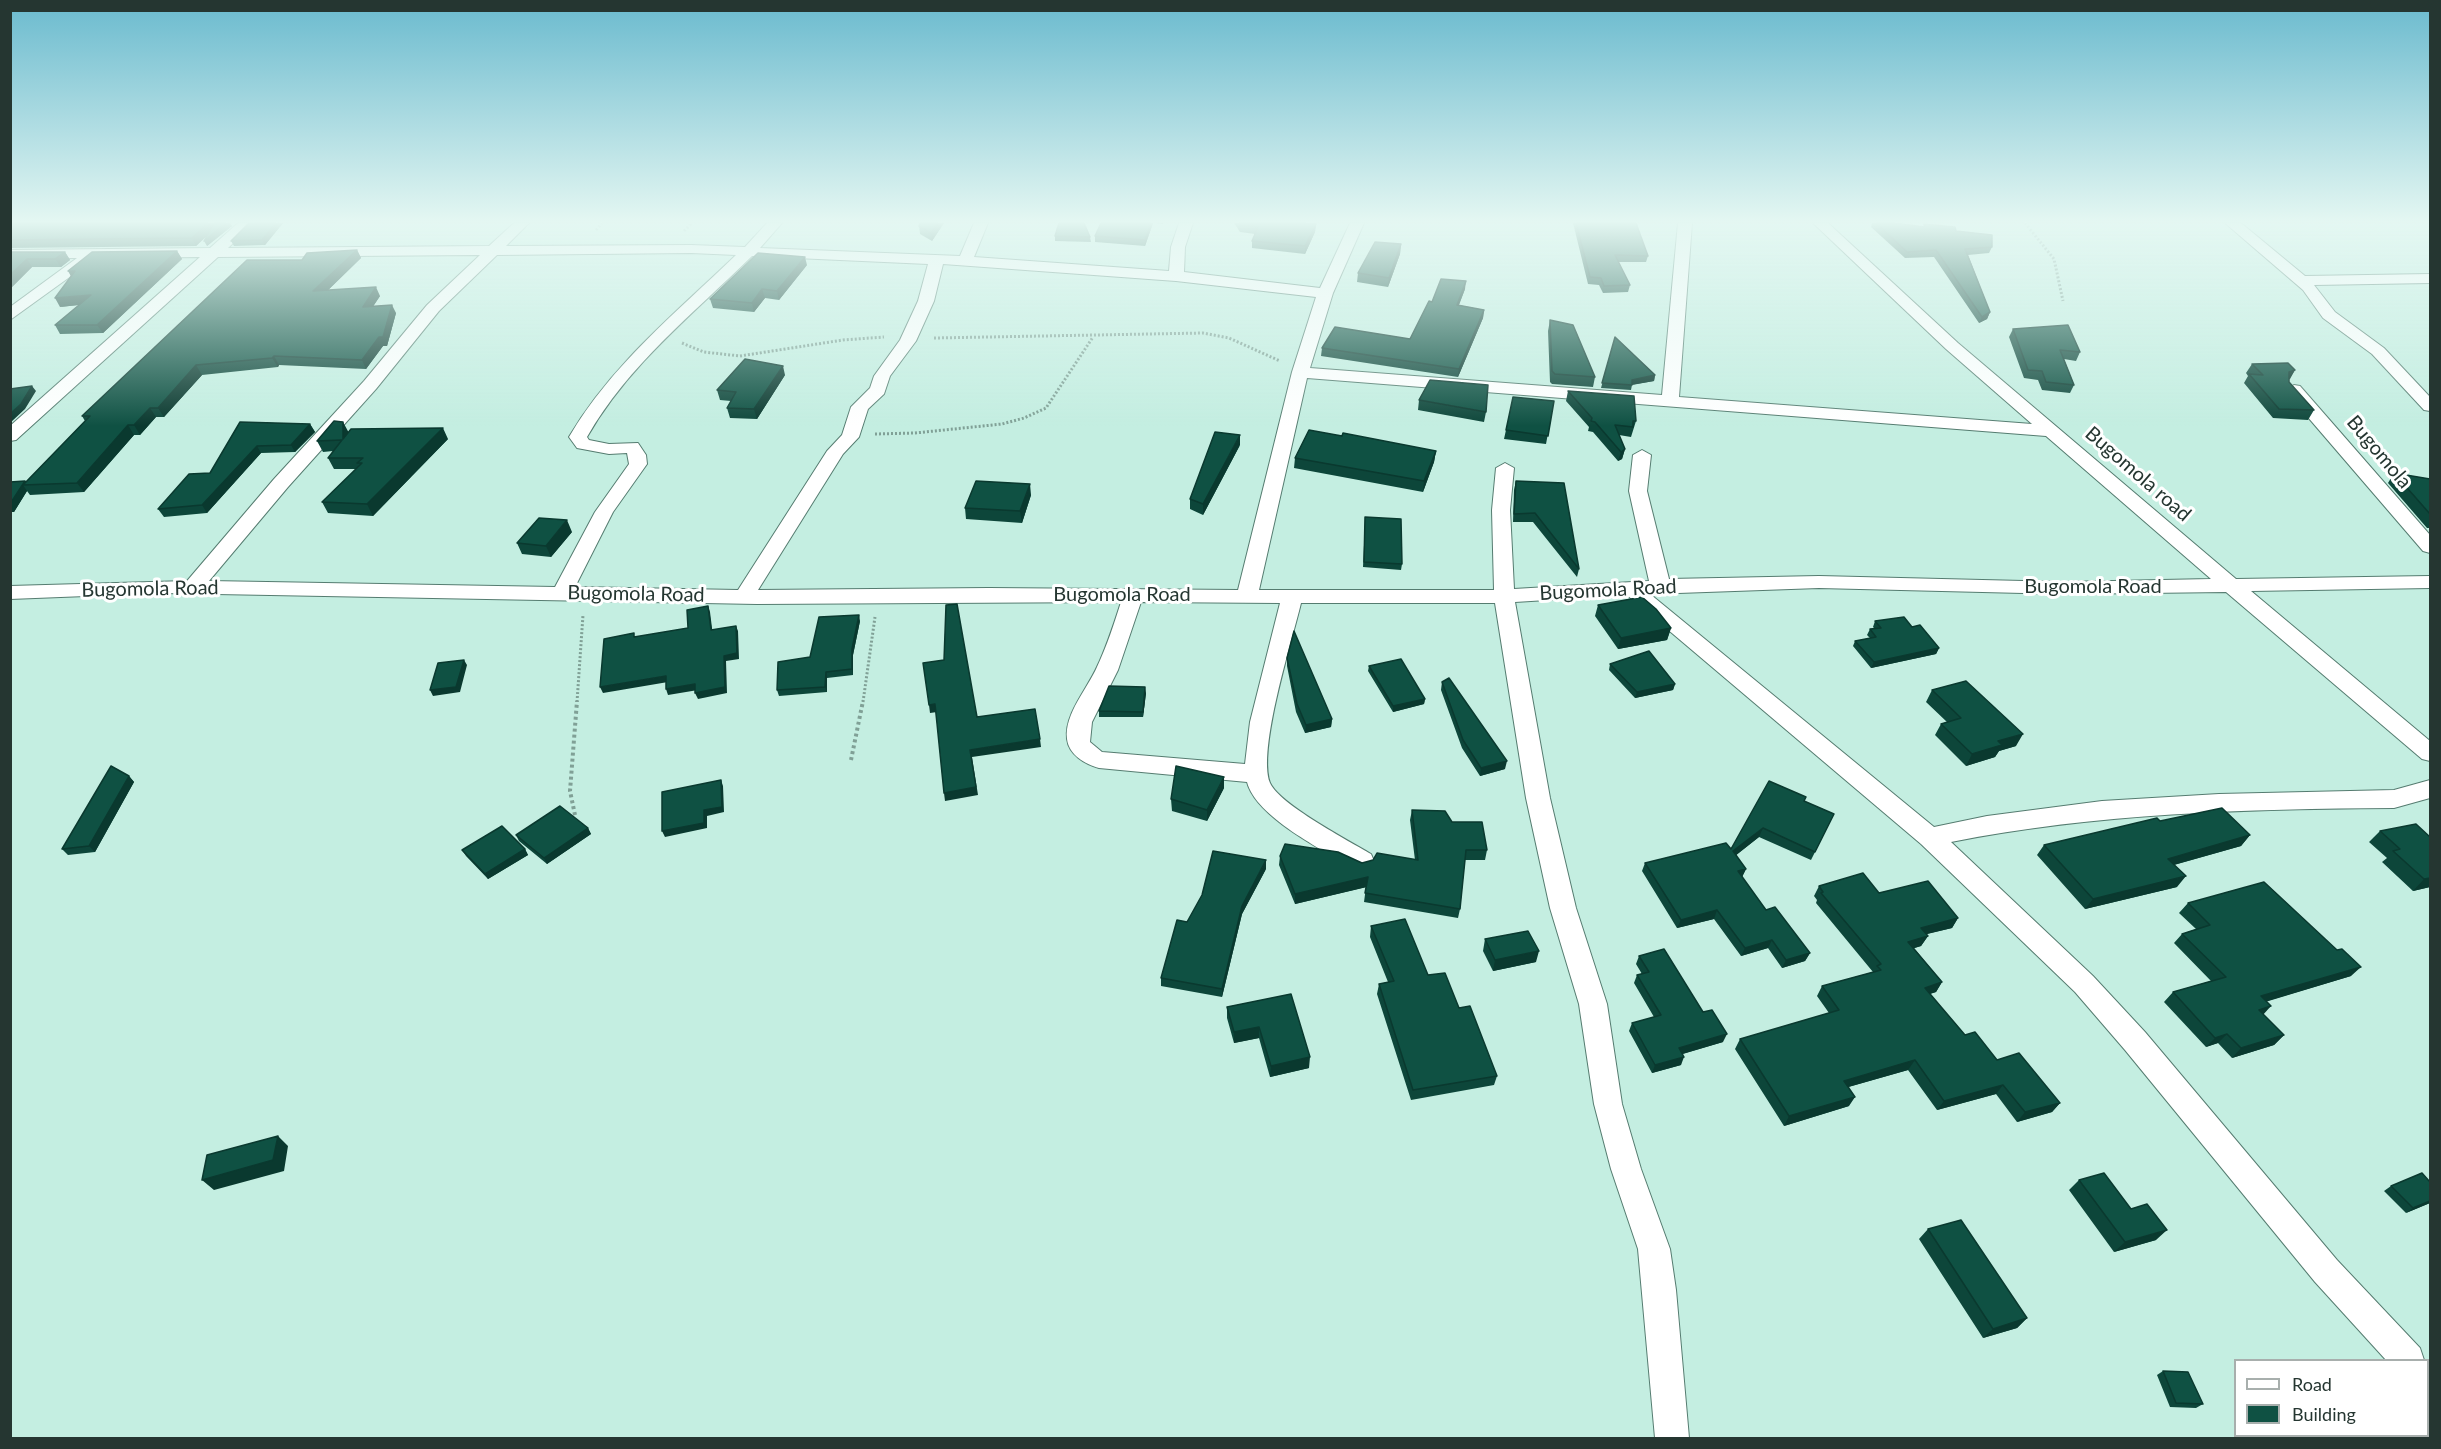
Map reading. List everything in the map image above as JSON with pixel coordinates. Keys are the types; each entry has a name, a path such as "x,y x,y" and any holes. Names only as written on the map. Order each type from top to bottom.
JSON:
{"street":[{"path":"10,315 43,291"},
{"path":"10,435 175,291"},
{"path":"193,588 433,308 451,291"},
{"path":"572,593 604,512 638,467 639,460 632,447 589,447 578,437 596,403 709,291"},
{"path":"745,597 763,564 836,451 850,435 860,407 878,390 882,376 909,337 926,302 929,291"},
{"path":"1246,596 1300,372 1325,293 1304,291"},
{"path":"1670,400 1681,308 1680,291"},
{"name":"Bugomola road","path":"1893,291 1952,346 2430,753"},
{"path":"2309,291 2329,315 2378,351 2430,406"},
{"name":"Bugomola Road","path":"1300,372 2054,431"},
{"name":"Bugomola","path":"2291,386 2430,547"},
{"path":"1642,455 1638,491 1642,519 1661,588"},
{"path":"1505,468 1501,510 1504,596 1538,798 1563,908 1593,1004 1614,1127 1653,1249 1660,1290 1671,1438"},
{"name":"Bugomola Road","path":"10,593 193,588 745,597 877,595 1292,597 1504,596 1819,582 2064,588 2430,582"},
{"path":"1633,590 1930,837 2084,984 2135,1041 2326,1271 2407,1359"},
{"path":"1133,595 1107,670 1084,716 1078,738 1081,746 1089,756 1099,760 1257,774"},
{"path":"1292,597 1256,753 1259,786 1282,809 1362,861"},
{"path":"1930,837 1991,823 2110,810 2394,799 2430,789"}],"path":[{"path":"2061,291 2063,301"},
{"path":"662,335 704,351 740,356 843,340 1000,335 1093,337 1154,332 1218,334 1262,352 1300,372"},
{"path":"850,435 907,435 1021,421 1046,408 1093,337"},
{"path":"572,593 584,623 579,659 570,791 575,815"},
{"path":"851,760 868,677 877,595"}],"building":[{"path":"60,291 134,291 97,325 55,325 91,295 55,298"},
{"path":"215,291 374,291 363,307 392,305 383,337 379,337 362,360 274,356 196,365 158,408 150,408 134,425 128,425 77,483 23,485 90,416 82,416"},
{"path":"719,291 761,291 752,303 710,299"},
{"path":"1436,291 1462,291 1457,305 1484,310 1459,369 1322,348 1335,327 1410,339 1429,301 1432,302"},
{"path":"1964,291 1982,291 1990,312 1982,317"},
{"path":"1550,320 1573,325 1595,377 1555,374 1552,371"},
{"path":"2068,325 2080,352 2060,350 2074,385 2046,382 2042,371 2028,370 2013,329"},
{"path":"1615,337 1655,375 1632,380 1632,385 1602,383"},
{"path":"745,359 783,366 754,409 727,408 736,392 717,390"},
{"path":"2288,363 2295,370 2289,372 2289,382 2314,410 2279,409 2249,374 2263,375 2252,364"},
{"path":"1430,380 1488,385 1486,412 1419,400"},
{"path":"32,386 21,404 10,414 10,389"},
{"path":"1568,391 1634,396 1636,421 1633,421 1633,427 1615,425 1625,449 1621,452 1595,422 1591,421 1592,418"},
{"path":"1513,397 1554,401 1548,436 1506,430"},
{"path":"334,421 343,422 343,439 351,429 443,428 367,504 322,502 362,463 357,463 363,458 328,458 342,440 317,441"},
{"path":"240,422 310,424 291,445 257,446 202,505 158,509 189,474 210,473"},
{"path":"1309,430 1342,436 1343,433 1436,451 1424,481 1295,458"},
{"path":"1215,432 1240,435 1203,504 1190,499"},
{"path":"2394,473 2430,479 2430,514"},
{"path":"25,481 10,504 10,482"},
{"path":"976,481 1030,484 1020,511 965,508"},
{"path":"1516,481 1564,483 1579,569 1535,513 1514,514"},
{"path":"1365,517 1401,519 1402,564 1364,562"},
{"path":"539,518 567,520 546,546 517,543"},
{"path":"1642,597 1656,609 1671,628 1621,638 1598,605"},
{"path":"957,604 977,717 1035,709 1040,739 970,750 976,787 944,793 935,704 929,705 923,663 944,660 946,605"},
{"path":"708,606 711,630 736,626 737,653 724,656 725,687 695,693 695,684 666,689 666,676 600,687 604,639 634,633 634,637 688,628 687,610"},
{"path":"859,615 852,649 852,669 826,672 825,687 777,690 778,662 810,657 819,617"},
{"path":"1904,617 1912,627 1920,625 1939,648 1874,662 1855,641 1876,637 1870,629 1881,628 1875,621"},
{"path":"1294,631 1332,719 1306,725 1297,704 1287,658"},
{"path":"1649,651 1675,684 1637,692 1610,664"},
{"path":"1401,659 1425,699 1393,706 1369,666"},
{"path":"464,660 456,687 430,690 438,663"},
{"path":"1449,678 1507,761 1481,768 1463,740 1442,682"},
{"path":"1966,681 2023,734 1998,741 2002,745 1972,754 1941,724 1961,718 1932,690"},
{"path":"1109,686 1145,687 1143,712 1099,711"},
{"path":"111,766 129,776 89,846 62,849"},
{"path":"1176,766 1224,777 1207,810 1171,799"},
{"path":"721,780 722,807 704,810 704,823 662,831 662,792"},
{"path":"1769,781 1806,797 1804,801 1834,814 1815,852 1763,828 1733,851 1746,869 1738,871 1766,910 1775,907 1810,953 1786,960 1772,940 1745,948 1717,910 1681,920 1645,863 1726,843 1731,849"},
{"path":"560,806 588,828 544,858 516,835"},
{"path":"2222,808 2250,835 2168,859 2186,876 2093,899 2044,845 2157,818 2160,821"},
{"path":"1412,810 1445,811 1452,822 1482,822 1487,850 1466,850 1460,909 1365,893 1368,877 1295,894 1280,856 1285,844 1338,852 1362,863 1373,860 1377,853 1418,860"},
{"path":"2416,824 2430,837 2430,878 2424,879 2393,851 2400,849 2380,831"},
{"path":"502,826 525,849 485,874 462,850"},
{"path":"1213,851 1266,860 1242,906 1222,989 1161,978 1177,920 1187,922 1202,895"},
{"path":"1863,873 1879,893 1928,881 1958,918 1921,928 1928,936 1908,942 1942,982 1925,988 1965,1035 1975,1032 1997,1060 2019,1053 2060,1103 2025,1112 2003,1085 1944,1101 1915,1060 1844,1081 1855,1097 1789,1116 1740,1039 1839,1010 1822,986 1881,970 1877,966 1881,964 1821,893 1823,892 1819,886"},
{"path":"2264,882 2337,950 2342,949 2361,967 2261,996 2271,1006 2259,1010 2284,1035 2241,1048 2227,1034 2215,1038 2173,992 2226,977 2182,934 2210,925 2188,903"},
{"path":"1405,919 1428,975 1445,973 1459,1008 1470,1006 1497,1076 1413,1090 1379,984 1394,981 1371,926"},
{"path":"1528,931 1539,951 1495,960 1485,939"},
{"path":"1664,949 1703,1012 1712,1010 1727,1034 1679,1048 1684,1057 1655,1065 1632,1023 1661,1015 1637,975 1649,972 1639,956"},
{"path":"1291,994 1310,1057 1271,1066 1259,1027 1234,1032 1227,1007"},
{"path":"278,1136 273,1160 202,1180 207,1155"},
{"path":"2104,1173 2131,1209 2147,1204 2167,1230 2125,1242 2079,1180"},
{"path":"2422,1173 2430,1182 2430,1201 2413,1208 2391,1186"},
{"path":"1961,1220 2027,1318 1993,1329 1928,1229"},
{"path":"2163,1371 2188,1372 2203,1404 2176,1403"}]}
